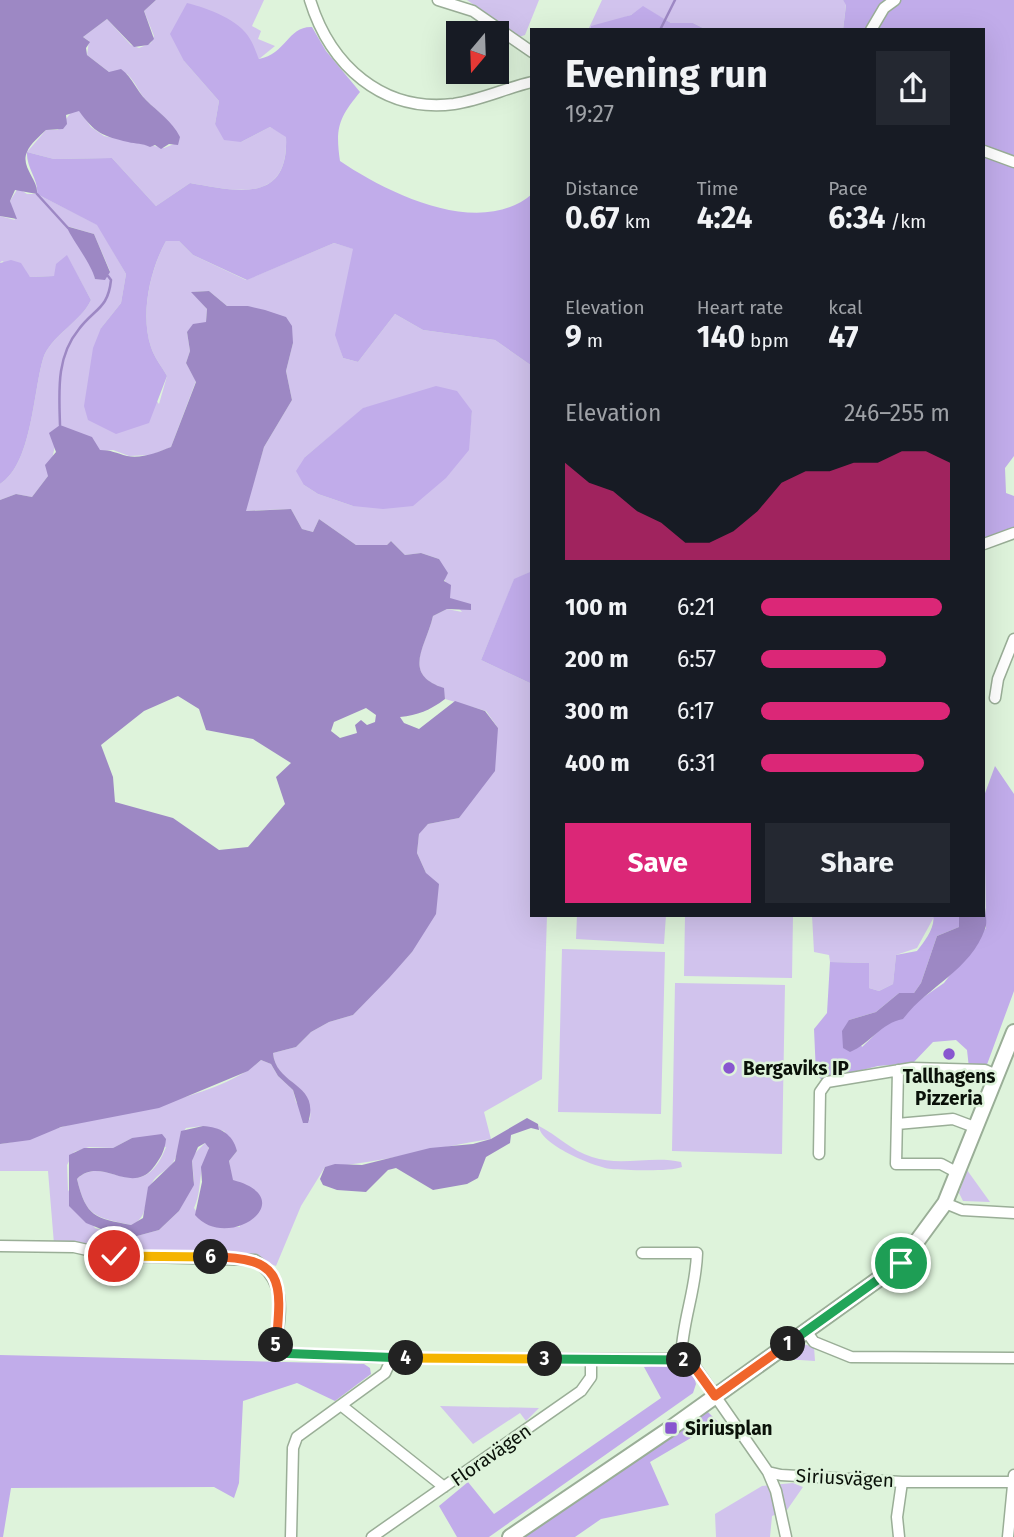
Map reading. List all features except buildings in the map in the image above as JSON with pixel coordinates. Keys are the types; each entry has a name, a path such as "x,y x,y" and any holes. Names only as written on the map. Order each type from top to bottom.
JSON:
{"main road":[{"path":"510,1537 715,1396 901,1263 945,1203 1014,1032"}],"street":[{"path":"310,0 318,26 342,63 384,93 412,102 454,104 530,83"},
{"path":"438,0 473,11 530,51"},
{"path":"871,28 884,8 895,0"},
{"path":"985,151 1014,162"},
{"path":"985,544 1014,533"},
{"path":"995,698 998,678 1014,639"},
{"path":"819,1154 820,1092 827,1082 898,1070 969,1068 997,1075"},
{"path":"898,1070 896,1164 941,1164 958,1173"},
{"path":"897,1124 953,1119 977,1128"},
{"path":"945,1203 962,1210 1014,1213"},
{"path":"0,1246 74,1247 114,1256 255,1260 268,1269 277,1282 280,1306 275,1353 591,1360 681,1359 685,1313 696,1285 697,1254 642,1253"},
{"path":"806,1331 814,1342 851,1357 1014,1358"},
{"path":"291,1537 293,1448 297,1437 385,1373 392,1357"},
{"name":"Siriusvägen","path":"681,1359 692,1364 768,1472 902,1482 1014,1480"},
{"name":"Floravägen","path":"372,1537 581,1391 591,1377 591,1360"},
{"path":"342,1406 444,1487"},
{"path":"768,1472 776,1491 786,1537"},
{"path":"1008,1537 1014,1480"},
{"path":"899,1537 897,1517 902,1482"}],"shaded area":[{"path":"0,0 156,0 144,11 154,39 148,45 134,47 107,19 83,37 90,42 86,48 87,55 109,72 121,69 173,126 180,137 178,145 169,144 161,149 155,145 150,147 119,140 95,129 79,111 66,115 67,124 63,129 46,130 27,152 26,163 37,194 15,190 10,201 17,219 0,216"},
{"path":"156,0 264,0 252,26 261,31 258,39 275,46 259,59 254,50 184,61 219,101 215,124 241,142 270,127 286,136 285,158 279,174 269,183 242,190 190,183 156,206 112,158 54,159 27,152 46,130 58,130 72,111 79,110 91,127 104,136 164,148 174,144 166,119 145,99 127,74 109,72 87,55 89,41 83,37 107,19 131,45 139,48 151,43 154,36 144,11"},
{"path":"467,0 539,0 525,35 519,37 509,30 509,21 497,21"},
{"path":"602,0 843,0 846,4 843,28 703,28 693,23 671,23 643,7 631,15 589,28"},
{"path":"843,0 1014,0 1014,456 1005,468 1006,493 1014,496 1014,529 985,539 985,28 843,28 846,5"},
{"path":"187,3 213,12 239,26 250,39 259,59 275,52 297,31 312,27 326,51 360,92 340,124 340,161 408,197 461,212 487,212 511,207 530,195 530,365 495,340 423,330 395,314 358,362 343,358 335,335 353,249 334,243 247,280 193,255 179,241 166,241 151,279 146,321 152,351 167,376 149,423 116,434 88,420 84,406 93,348 101,328 121,303 126,274 97,225 37,194 27,152 54,159 112,158 156,206 190,183 241,190 269,184 279,174 285,159 286,137 270,127 241,142 224,140 215,124 219,101 184,61 170,34"},
{"path":"643,6 671,23 693,23 703,28 591,28 631,15"},
{"path":"18,188 27,194 37,194 98,225 126,274 121,303 101,328 159,404 167,376 151,347 146,321 151,279 166,241 179,241 193,255 246,280 334,243 354,249 336,335 343,358 358,362 395,314 423,330 495,340 530,365 530,572 514,580 481,660 530,683 530,917 547,917 542,1079 484,1112 491,1139 325,1167 301,1206 276,1266 241,1252 126,1252 54,1244 48,1171 0,1171 0,1144 194,1094 220,1085 261,1060 271,1064 278,1076 293,1090 296,1102 310,1120 310,1107 306,1097 281,1072 273,1053 296,1047 311,1032 329,1022 353,1015 412,952 426,873 417,853 419,833 428,824 459,818 472,798 498,728 486,711 445,699 443,688 430,682 420,667 422,648 433,616 447,609 462,612 450,598 439,559 421,553 405,555 391,541 387,545 356,545 319,519 313,532 302,529 291,509 245,511 264,447 292,400 286,371 293,343 248,306 227,306 209,291 192,292 207,309 206,323 187,332 190,351 186,363 196,381 171,447 151,455 129,456 113,450 100,451 60,425 48,476 32,497 16,494 0,500 0,484 11,474 25,445 43,359 52,343 91,300 67,256 54,276 30,277 2,261 0,263 0,216 15,220 10,201","holes":["67,226 94,234 110,271 95,279 93,269","392,401 472,411 470,430 353,506 318,494 304,485 305,457 364,408","203,1126 224,1131 237,1151 229,1161 240,1227 205,1223 194,1208 203,1165 209,1152 205,1143 194,1154 194,1181 179,1211 159,1230 126,1239 95,1228 68,1190 67,1165 74,1152 89,1147 113,1148 132,1138 166,1147 156,1166 145,1175 134,1178 99,1171 88,1172 77,1179 84,1201 94,1213 131,1225 144,1213 149,1189 154,1180 173,1163 186,1128"]},
{"path":"66,226 94,234 110,272 105,280 95,279"},
{"path":"67,255 91,300 52,343 43,359 25,445 11,474 0,484 0,263 11,260 21,263 30,277 54,276 56,264"},
{"path":"209,291 227,306 248,306 265,310 286,317 292,326 293,343 286,371 292,400 264,447 246,511 291,509 302,529 313,532 319,519 356,545 387,545 391,541 405,555 421,553 439,559 448,573 444,581 451,585 450,598 471,604 471,610 447,609 433,616 422,649 420,667 423,675 431,682 444,688 445,699 423,712 400,717 404,723 419,729 455,701 485,711 498,728 495,771 459,818 428,824 419,834 417,853 426,873 439,884 436,914 412,952 353,1015 329,1022 311,1032 296,1047 273,1053 282,1073 308,1100 308,1123 303,1123 293,1090 278,1076 271,1064 261,1060 248,1071 159,1108 61,1127 30,1140 0,1144 0,500 16,494 32,497 48,476 45,465 56,452 49,433 60,425 92,437 100,450 127,456 144,456 171,447 196,382 186,363 190,351 187,332 193,324 206,322 207,309 191,292","holes":["178,696 199,709 206,730 253,739 291,763 276,777 285,804 248,847 219,850 173,818 115,802 113,777 101,745 144,711","366,708 376,715 375,722 367,725 361,720 355,725 357,733 340,738 331,731 334,722"]},
{"path":"436,386 457,391 472,411 469,450 446,478 413,506 383,509 353,506 318,494 304,485 296,471 305,457 363,408"},
{"path":"530,572 530,683 481,660 514,579"},
{"path":"995,766 1014,794 1014,991 985,1070 969,1068 967,1050 956,1040 933,1042 913,1063 878,1066 822,1080 816,1074 814,1029 827,1013 830,962 869,963 869,988 879,991 893,984 896,955 917,951 931,929 933,917 959,917 959,927 937,936 921,983 914,993 899,993 876,1012 849,1020 862,1047 889,1021 944,983 986,928 985,793"},
{"path":"985,910 986,919 985,929 978,944 959,967 903,1019 888,1025 850,1052 843,1048 842,1031 849,1020 876,1012 899,993 914,993 921,983 937,936 959,927 959,917 985,917"},
{"path":"577,917 666,917 664,944 576,939"},
{"path":"685,917 793,917 792,978 684,976"},
{"path":"812,917 934,917 917,948 896,955 893,984 879,991 869,988 869,963 830,962 829,955 814,952"},
{"path":"562,949 665,952 661,1114 558,1112"},
{"name":"Bergaviks IP","path":"675,983 785,985 782,1154 672,1151"},
{"path":"527,1118 538,1124 539,1130 531,1128 511,1135 510,1143 486,1157 478,1178 467,1184 433,1190 396,1168 388,1170 366,1192 337,1190 323,1185 320,1179 325,1167 335,1164 362,1165 430,1148 473,1144 491,1139"},
{"path":"203,1126 225,1132 235,1145 237,1151 229,1161 233,1180 253,1189 262,1199 261,1209 253,1219 240,1226 224,1228 209,1225 195,1215 202,1182 201,1167 209,1148 205,1143 198,1147 192,1161 194,1185 179,1211 159,1230 126,1239 86,1223 69,1206 69,1155 84,1148 113,1148 132,1138 162,1134 166,1139 160,1158 144,1176 125,1177 96,1171 77,1179 84,1201 94,1214 131,1225 143,1218 148,1187 175,1161 181,1131"},
{"path":"539,1126 592,1157 614,1161 670,1160 681,1162 682,1167 647,1170 603,1167 557,1147 541,1133"},
{"path":"967,1170 990,1202 963,1201 959,1193"},
{"path":"803,1344 814,1347 815,1361 785,1359 789,1352"},
{"path":"0,1355 364,1364 370,1368 371,1374 335,1401 297,1383 243,1401 239,1483 234,1498 214,1487 11,1488 3,1537 0,1537"},
{"path":"679,1362 692,1369 696,1384 693,1393 489,1537 457,1537 439,1506 468,1482 494,1514 661,1398 644,1367"},
{"path":"440,1406 539,1408 526,1421 520,1413 473,1444"},
{"path":"706,1410 718,1422 650,1462 669,1505 601,1519 575,1537 521,1537"},
{"name":"Siriusplan","path":"793,1483 803,1487 787,1510 772,1516 770,1537 716,1537 715,1514 762,1486"}],"waterway":[{"path":"661,28 675,0"},
{"path":"37,194 68,228"},
{"path":"60,425 60,375 66,351 79,329 104,303 111,280 108,276"}],"place":[{"name":"Tallhagens Pizzeria","path":"949,1054"},
{"name":"Bergaviks IP","path":"729,1068"},
{"name":"Siriusplan","path":"671,1428"}],"route":[{"path":"114,1256 255,1260 268,1269 277,1282 280,1306 275,1353 591,1360 681,1359 692,1364 715,1396 901,1263"}]}
